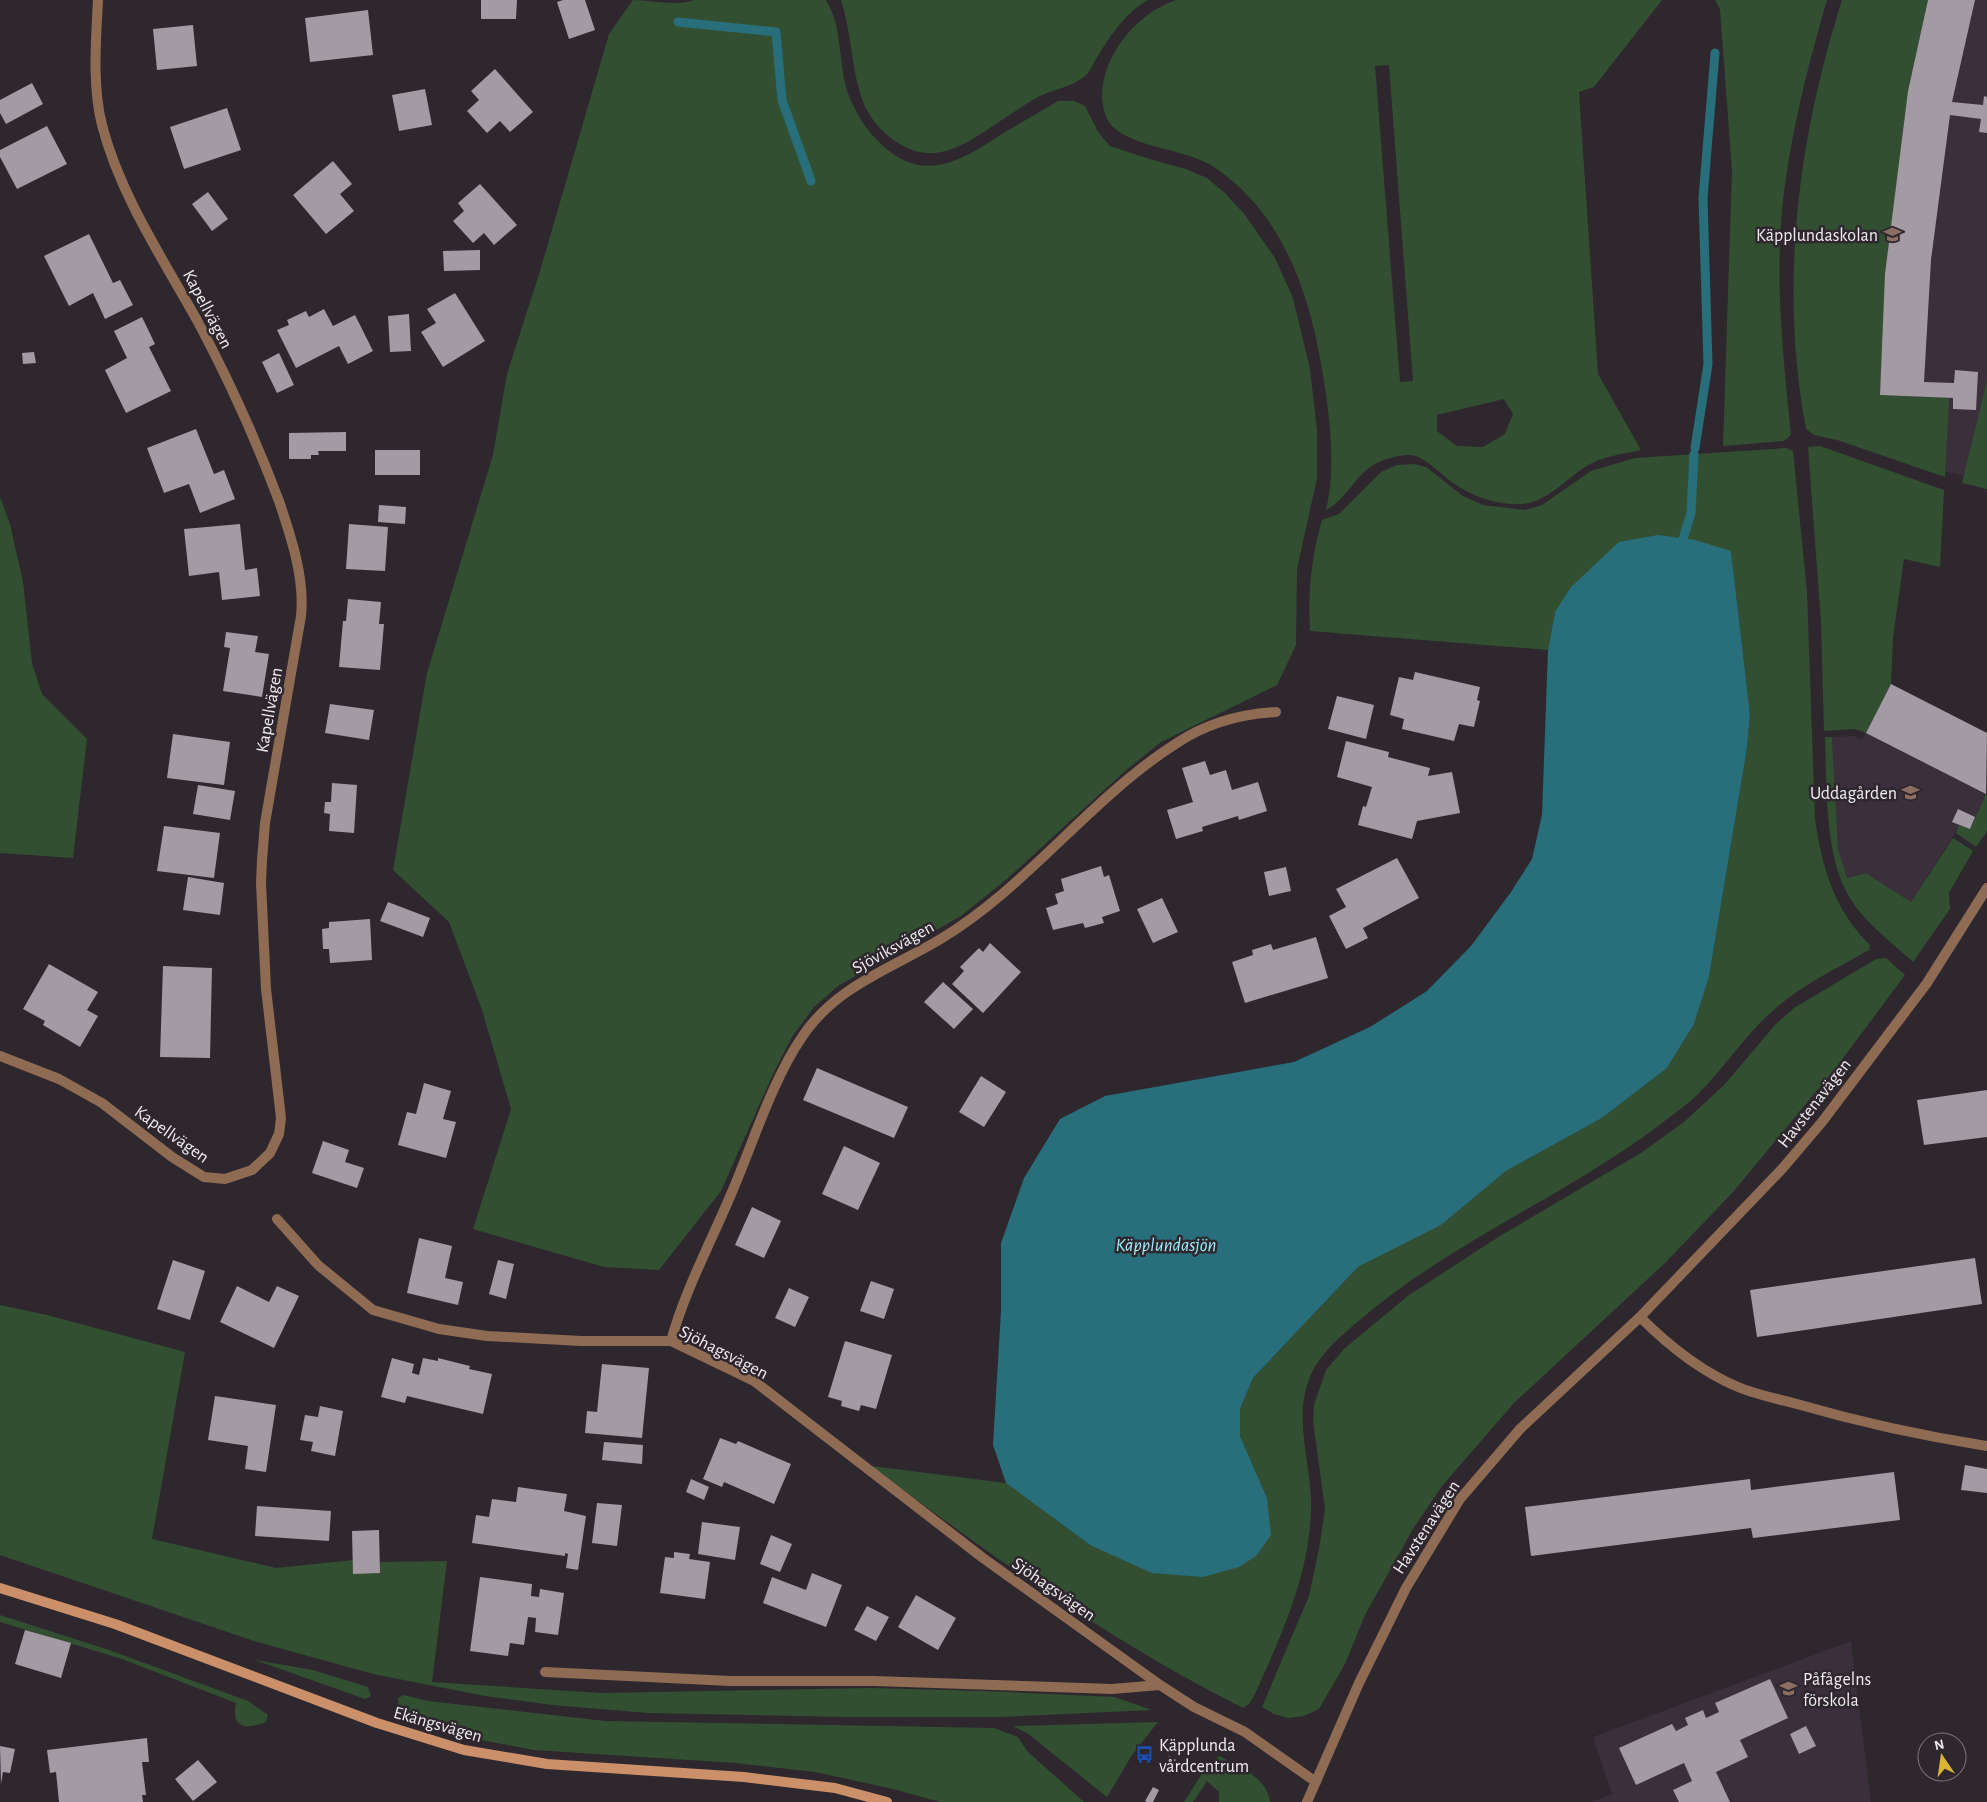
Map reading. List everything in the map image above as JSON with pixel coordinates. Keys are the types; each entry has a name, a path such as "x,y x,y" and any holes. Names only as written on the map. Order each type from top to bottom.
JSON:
{"street":[{"name":"Kapellvägen","path":"0,1056 59,1079 102,1103 172,1158 204,1177 226,1179 252,1170 270,1153 279,1134 281,1110 266,989 261,875 265,823 301,616 300,581 281,509 243,411 199,324 126,191 111,156 98,107 96,59 98,0"},
{"name":"Sjöviksvägen","path":"671,1341 680,1308 709,1248 783,1070 802,1037 822,1011 862,981 937,941 977,915 1138,772 1179,742 1229,718 1276,712"},
{"name":"Havstenavägen","path":"1308,1802 1359,1683 1406,1588 1460,1499 1520,1429 1640,1317 1782,1169 1822,1122 1927,983 1987,888"},
{"name":"Sjöhagsvägen","path":"277,1219 318,1265 373,1310 439,1329 487,1336 671,1341 754,1381 982,1558 1194,1707 1245,1732 1316,1782"},
{"path":"1640,1317 1657,1334 1703,1368 1738,1387 1834,1415 1945,1440 1987,1446"},
{"name":"Ekängsvägen","path":"0,1588 115,1624 368,1720 464,1750 547,1764 835,1788 888,1802"},
{"path":"545,1672 730,1682 874,1682 1112,1689 1160,1684"}],"shaded area":[{"name":"Käpplundaskolan","path":"1843,0 1987,0 1987,482 1936,469 1798,346"},
{"name":"Uddagården","path":"1891,684 1987,733 1987,792 1970,829 1960,825 1911,902 1866,873 1846,878 1838,849 1832,737 1854,736 1862,740"},
{"name":"Påfågelns förskola","path":"1851,1641 1871,1802 1591,1802 1612,1794 1593,1737"}],"green space":[{"path":"633,0 679,3 694,0 826,0 835,22 845,82 854,108 867,128 883,146 914,164 929,166 958,159 1058,101 1074,101 1085,106 1098,132 1110,146 1186,169 1207,178 1225,193 1245,215 1275,258 1293,298 1310,369 1317,430 1317,478 1297,569 1296,645 1277,685 1161,742 1125,771 1008,878 961,916 838,986 814,1007 792,1037 773,1074 721,1191 659,1270 604,1267 473,1229 511,1109 482,1010 449,922 393,870 427,673 493,455 507,374 540,271 609,34"},
{"path":"841,0 1148,0 1119,25 1089,71 1078,81 1036,98 964,144 951,150 923,153 908,148 892,139 868,113 857,82"},
{"path":"1176,0 1662,0 1594,87 1579,92 1598,374 1641,450 1596,461 1549,494 1540,499 1521,504 1503,503 1477,496 1453,483 1431,465 1416,456 1398,456 1371,466 1334,505 1326,510 1330,482 1331,438 1321,362 1305,298 1294,268 1280,239 1262,212 1240,188 1214,167 1190,156 1134,140 1113,127 1105,114 1102,99 1103,83 1114,53 1135,26 1161,6","holes":["1389,65 1413,381 1400,382 1375,66","1504,399 1513,414 1505,434 1483,447 1457,446 1437,431 1437,415"]},
{"path":"1715,0 1827,0 1798,110 1781,223 1780,303 1791,435 1784,441 1723,446 1732,171 1720,9"},
{"path":"1842,0 1928,0 1908,91 1889,244 1880,395 1949,398 1945,477 1837,440 1814,435 1806,429 1798,375 1794,321 1797,213 1814,105"},
{"path":"1987,380 1987,489 1962,483"},
{"path":"1820,446 1944,490 1940,567 1904,559 1893,638 1891,684 1866,733 1855,729 1824,731 1821,622 1808,447"},
{"path":"1786,448 1793,451 1807,592 1815,819 1821,854 1832,887 1847,917 1870,945 1869,950 1786,999 1765,1017 1699,1093 1658,1126 1585,1175 1470,1242 1396,1291 1339,1338 1326,1352 1310,1377 1303,1410 1304,1444 1311,1494 1309,1535 1305,1559 1284,1628 1255,1694 1249,1704 1243,1708 1146,1655 1052,1596 871,1466 1006,1483 1090,1545 1267,1498 1240,1436 1240,1409 1253,1378 1358,1267 1441,1225 1506,1171 1602,1118 1667,1068 1694,1024 1709,977 1747,748 1750,714 1731,551 1555,612 1548,650 1310,631 1309,603 1315,548 1322,520 1339,514 1381,472 1397,465 1414,464 1426,467 1463,496 1483,505 1525,510 1542,505 1591,471 1635,458"},
{"path":"0,497 10,524 23,582 32,663 42,694 87,739 73,858 0,853"},
{"path":"1825,737 1832,737 1838,849 1847,878 1866,873 1911,902 1953,838 1973,851 1949,893 1950,909 1913,962 1859,911 1846,891 1839,874 1830,835"},
{"path":"1987,792 1987,831 1976,847 1956,833 1959,825 1970,829"},
{"path":"1886,958 1905,975 1838,1065 1734,1191 1665,1263 1514,1403 1442,1486 1413,1529 1365,1615 1345,1664 1319,1709 1304,1716 1288,1718 1274,1714 1262,1707 1309,1596 1319,1549 1325,1509 1313,1421 1314,1405 1326,1370 1344,1349 1409,1295 1500,1236 1641,1153 1684,1122 1724,1085 1776,1024 1794,1008 1876,959"},
{"path":"0,1305 47,1315 185,1352 152,1539 276,1568 353,1560 353,1574 380,1562 447,1561 432,1682 601,1693 871,1688 983,1691 1115,1697 1152,1710 1000,1717 846,1717 648,1713 552,1705 485,1696 373,1674 254,1641 0,1555"},
{"path":"0,1615 109,1650 248,1701 268,1715 266,1722 252,1726 242,1725 238,1723 236,1718 236,1703 122,1659 0,1622"},
{"path":"255,1660 313,1670 368,1687 371,1696 365,1699"},
{"path":"404,1695 428,1701 605,1721 994,1728 1018,1737 1027,1751 1084,1802 940,1802 893,1789 815,1772 735,1763 534,1750 481,1740 437,1727 399,1711 398,1698"},
{"path":"1158,1722 1132,1755 1107,1797 1027,1733 1013,1726"},
{"path":"1219,1756 1258,1779 1268,1793 1270,1802 1219,1802 1219,1792 1207,1781 1193,1802 1184,1802 1203,1772"}],"water":[{"name":"Käpplundasjön","path":"1658,535 1695,540 1731,551 1750,714 1747,748 1709,977 1694,1024 1667,1068 1602,1118 1506,1171 1441,1225 1358,1267 1253,1378 1240,1409 1240,1436 1267,1498 1271,1535 1256,1556 1239,1567 1203,1577 1152,1573 1090,1545 1006,1483 993,1445 1001,1311 1001,1243 1024,1178 1060,1119 1105,1096 1294,1062 1370,1027 1427,991 1471,946 1511,892 1532,859 1542,815 1548,650 1555,612 1571,587 1619,542"}],"building":[{"path":"481,0 517,0 516,19 481,19"},
{"path":"563,0 585,0 595,30 569,39 557,2"},
{"path":"1928,0 1975,0 1952,102 1983,105 1984,96 1987,97 1987,133 1979,132 1981,119 1950,115 1931,260 1924,382 1954,383 1955,370 1978,372 1976,410 1953,409 1953,398 1880,395 1885,274 1908,91"},
{"path":"368,10 373,55 310,62 305,18"},
{"path":"193,25 197,66 157,70 153,29"},
{"path":"495,69 533,112 510,132 500,121 487,133 467,111 479,100 471,91"},
{"path":"32,83 43,104 6,124 0,113 0,100"},
{"path":"425,89 432,125 399,131 392,95"},
{"path":"227,108 241,150 184,169 170,127"},
{"path":"47,126 67,164 17,189 0,157 0,150"},
{"path":"333,161 352,184 340,194 354,211 326,234 293,195"},
{"path":"480,184 517,225 494,245 484,233 473,243 453,221 464,211 458,203"},
{"path":"208,192 228,219 212,231 192,204"},
{"path":"89,234 113,283 120,280 133,305 105,319 93,293 69,306 44,256"},
{"path":"480,250 480,270 444,271 443,251"},
{"path":"455,293 485,341 443,367 421,332 436,323 427,309"},
{"path":"324,309 333,326 355,315 373,351 348,364 339,346 296,368 277,330 289,325 287,320 306,311 309,317"},
{"path":"409,314 411,351 390,352 388,316"},
{"path":"142,317 155,344 149,347 171,391 126,413 105,370 127,358 114,331"},
{"path":"34,352 36,363 23,364 22,353"},
{"path":"279,353 294,385 277,393 262,362"},
{"path":"196,429 214,474 224,470 235,499 200,513 189,484 164,493 147,448"},
{"path":"346,432 346,451 318,451 319,455 311,455 311,459 289,459 289,433"},
{"path":"375,450 420,450 420,475 375,475"},
{"path":"379,505 406,507 405,524 378,522"},
{"path":"240,524 245,570 257,568 260,596 222,600 219,572 189,576 184,529"},
{"path":"349,524 388,527 385,571 346,569"},
{"path":"348,599 381,602 379,624 384,624 380,670 339,667 343,621 346,621"},
{"path":"226,632 258,636 255,652 269,654 262,697 223,691 230,648 224,647"},
{"path":"1415,672 1480,687 1477,700 1480,701 1474,727 1459,724 1454,741 1402,729 1404,719 1390,715 1399,677 1413,680"},
{"path":"1891,684 1987,733 1986,794 1866,733"},
{"path":"1337,696 1374,705 1366,739 1328,729"},
{"path":"330,704 374,710 369,740 325,733"},
{"path":"173,734 230,742 224,785 167,778"},
{"path":"1346,741 1389,752 1388,757 1430,768 1428,776 1452,772 1460,813 1417,821 1412,839 1358,825 1363,806 1366,807 1372,787 1337,777"},
{"path":"1205,761 1210,775 1226,770 1232,790 1258,782 1267,811 1239,820 1238,816 1202,827 1203,831 1176,839 1167,810 1193,802 1182,768"},
{"path":"332,783 357,785 354,833 329,831 330,814 324,813 325,802 331,802"},
{"path":"198,785 235,791 230,820 193,814"},
{"path":"1958,809 1975,817 1970,829 1952,822"},
{"path":"164,826 220,833 214,878 157,871"},
{"path":"1397,858 1419,898 1363,928 1368,938 1346,949 1329,916 1346,907 1336,889"},
{"path":"1101,866 1104,877 1109,875 1120,911 1102,917 1104,923 1085,928 1083,923 1053,930 1046,908 1058,904 1055,894 1064,891 1061,879"},
{"path":"1286,867 1291,891 1269,896 1264,872"},
{"path":"188,877 224,883 220,915 183,910"},
{"path":"1162,898 1178,932 1153,943 1137,909"},
{"path":"388,902 430,918 423,937 380,921"},
{"path":"370,919 372,960 330,963 329,949 323,949 322,929 329,928 329,922"},
{"path":"1316,937 1328,978 1245,1003 1232,962 1253,955 1252,950 1271,944 1273,950"},
{"path":"990,943 1021,972 983,1013 952,984 964,971 960,967 979,948 983,952"},
{"path":"49,964 98,992 87,1010 98,1016 80,1047 43,1025 45,1021 23,1009"},
{"path":"163,966 212,968 210,1058 160,1057"},
{"path":"943,982 973,1009 954,1029 924,1002"},
{"path":"817,1068 908,1107 894,1138 803,1100"},
{"path":"981,1076 1006,1092 984,1127 959,1112"},
{"path":"424,1083 451,1091 443,1119 456,1122 446,1158 398,1145 407,1112 416,1114"},
{"path":"1987,1090 1987,1137 1924,1145 1917,1100"},
{"path":"323,1141 349,1150 345,1162 364,1168 357,1188 312,1173"},
{"path":"844,1146 880,1163 858,1210 822,1194"},
{"path":"752,1207 781,1221 764,1258 735,1245"},
{"path":"419,1238 452,1246 445,1278 463,1282 458,1305 407,1293"},
{"path":"1975,1258 1982,1304 1757,1337 1750,1290"},
{"path":"173,1260 205,1271 190,1320 157,1309"},
{"path":"498,1260 514,1264 506,1299 489,1294"},
{"path":"871,1281 894,1289 884,1319 860,1311"},
{"path":"237,1286 269,1302 277,1286 299,1296 274,1348 220,1322"},
{"path":"789,1288 809,1297 795,1327 775,1318"},
{"path":"845,1341 892,1355 876,1409 861,1405 859,1411 841,1406 842,1401 828,1397"},
{"path":"392,1358 414,1364 412,1373 419,1375 423,1358 438,1361 438,1358 470,1366 469,1369 492,1374 483,1414 407,1396 405,1403 381,1397"},
{"path":"602,1364 649,1368 642,1438 585,1433 587,1411 597,1412"},
{"path":"215,1396 276,1405 266,1472 245,1469 248,1446 208,1440"},
{"path":"320,1406 343,1411 335,1456 311,1451 313,1442 300,1440 305,1415 318,1417"},
{"path":"720,1438 736,1444 738,1441 791,1464 774,1504 724,1482 722,1487 703,1479"},
{"path":"604,1442 643,1445 642,1464 602,1460"},
{"path":"1965,1465 1987,1469 1987,1493 1961,1490"},
{"path":"1894,1472 1900,1520 1753,1538 1751,1528 1531,1556 1525,1507 1750,1479 1751,1490"},
{"path":"691,1479 709,1487 704,1500 686,1492"},
{"path":"518,1487 567,1494 564,1511 586,1516 578,1570 566,1568 568,1554 565,1553 565,1556 472,1543 476,1515 489,1517 492,1499 516,1502"},
{"path":"597,1503 622,1505 617,1546 592,1543"},
{"path":"257,1506 331,1511 329,1541 255,1536"},
{"path":"702,1522 740,1527 735,1560 698,1554"},
{"path":"379,1530 380,1573 353,1574 352,1531"},
{"path":"771,1535 792,1544 780,1572 760,1564"},
{"path":"674,1552 690,1554 689,1559 710,1562 705,1599 660,1593 665,1557 674,1558"},
{"path":"812,1573 842,1585 826,1627 763,1603 772,1577 806,1590"},
{"path":"480,1577 532,1584 531,1596 539,1597 540,1589 564,1593 558,1635 535,1632 536,1618 528,1617 524,1645 510,1643 508,1656 470,1651"},
{"path":"916,1595 956,1618 938,1650 898,1627"},
{"path":"867,1606 889,1617 876,1641 854,1630"},
{"path":"25,1630 71,1643 61,1678 15,1664"},
{"path":"1770,1679 1788,1718 1740,1740 1748,1757 1716,1772 1730,1802 1679,1802 1673,1790 1692,1781 1684,1763 1636,1785 1619,1748 1672,1724 1676,1731 1688,1725 1685,1718 1703,1710 1706,1718 1719,1712 1715,1703"},
{"path":"1806,1726 1816,1746 1799,1754 1790,1734"},
{"path":"147,1738 149,1762 142,1762 146,1795 142,1795 143,1802 59,1802 56,1772 50,1773 47,1750"},
{"path":"0,1746 15,1749 10,1773 3,1772 1,1784"},
{"path":"1169,1756 1176,1760 1168,1774 1161,1771"},
{"path":"198,1760 217,1782 193,1801 175,1779"},
{"path":"1153,1787 1159,1790 1153,1802 1147,1802 1145,1801"}],"waterway":[{"path":"678,22 776,32 782,100 811,181"},
{"path":"1695,448 1708,364 1703,198 1715,53"},
{"path":"1683,539 1691,513 1694,454"}],"place":[{"name":"Käpplundaskolan","path":"1892,235"},
{"name":"Uddagården","path":"1911,793"},
{"name":"Påfågelns förskola","path":"1789,1689"},
{"name":"Käpplunda vårdcentrum","path":"1145,1755"}]}
